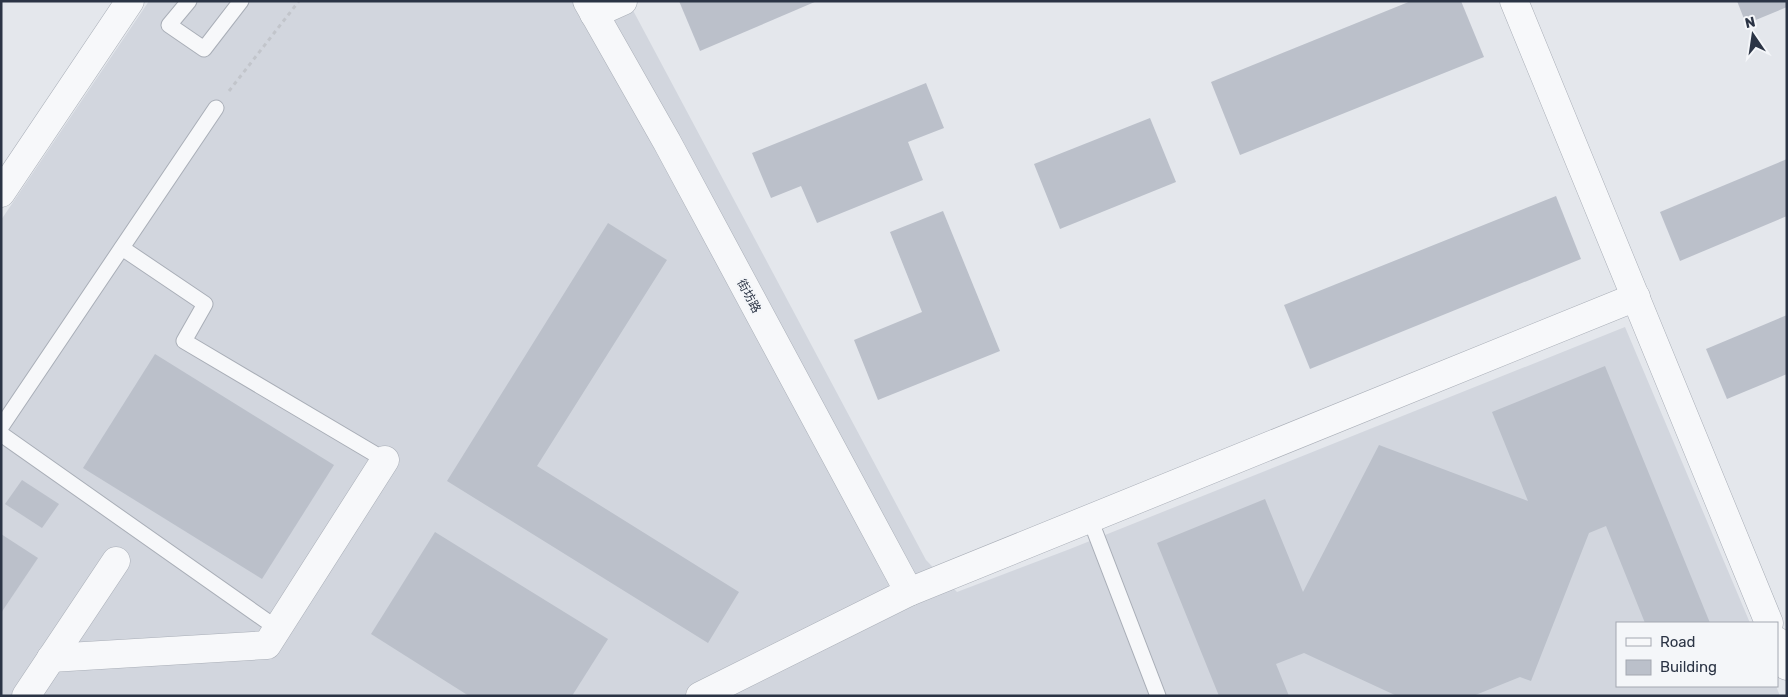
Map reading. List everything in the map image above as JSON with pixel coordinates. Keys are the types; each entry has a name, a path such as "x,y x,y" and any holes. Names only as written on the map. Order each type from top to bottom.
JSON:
{"street":[{"path":"1,193 130,1"},
{"path":"591,7 623,1"},
{"path":"1514,1 1769,622"},
{"name":"街坊路","path":"591,7 909,592"},
{"path":"700,696 909,592 1636,297"},
{"path":"51,658 267,645 385,460"},
{"path":"26,696 116,561"},
{"path":"1778,644 1787,666"}],"lane":[{"path":"123,1 130,1"},
{"path":"189,1 169,25 204,49 241,1"},
{"path":"1,427 216,108"},
{"path":"122,248 205,304 184,341 385,460"},
{"path":"1,434 278,629"},
{"path":"1090,519 1158,696"}],"path":[{"path":"216,108 299,1"}],"shaded area":[{"path":"149,1 628,1 926,560 957,592 1070,549 1625,327 1750,622 1616,622 1616,687 1776,687 1780,696 1,696 1,220"}],"building":[{"path":"679,1 817,1 700,51"},
{"path":"1411,1 1461,1 1484,57 1240,155 1211,82"},
{"path":"1737,1 1787,1 1787,7 1746,24"},
{"path":"926,83 944,128 908,142 923,180 817,223 801,186 771,198 752,153"},
{"path":"1150,118 1176,182 1060,229 1034,164"},
{"path":"1787,159 1787,216 1680,261 1660,212"},
{"path":"1556,196 1581,259 1310,369 1284,305"},
{"path":"943,211 1000,351 878,400 854,340 922,312 890,232"},
{"path":"608,223 667,260 537,466 739,592 708,643 447,481"},
{"path":"1787,315 1787,374 1727,399 1706,349"},
{"path":"155,354 334,465 262,579 83,468"},
{"path":"1605,366 1710,622 1645,622 1606,526 1589,533 1531,681 1520,677 1473,696 1397,696 1304,653 1276,664 1289,696 1219,696 1157,543 1265,499 1303,592 1379,445 1528,501 1492,412"},
{"path":"22,480 59,504 42,528 5,504"},
{"path":"435,532 608,639 572,696 469,696 371,634"},
{"path":"1,534 38,558 1,613"}]}
